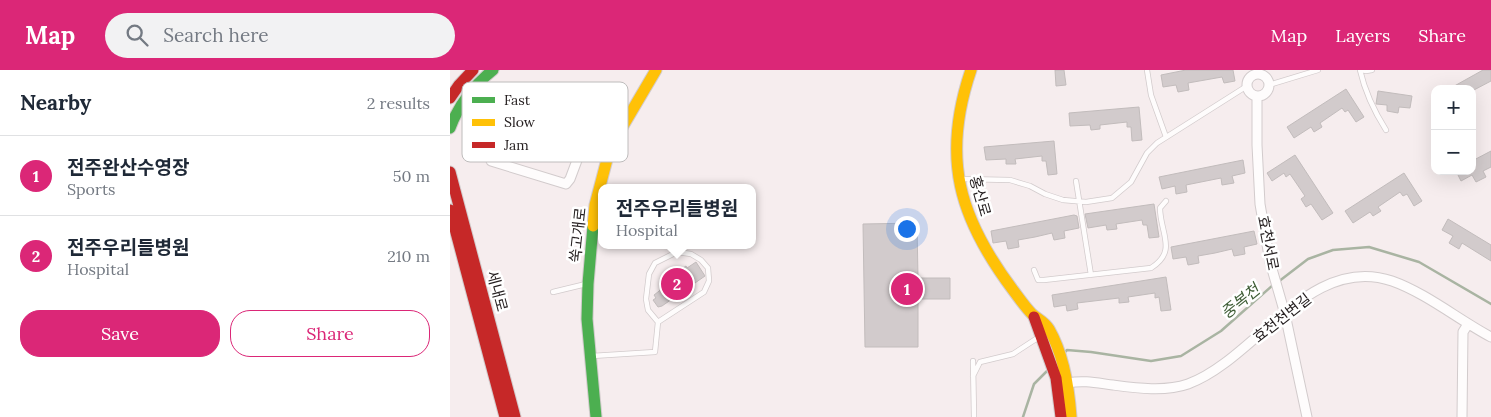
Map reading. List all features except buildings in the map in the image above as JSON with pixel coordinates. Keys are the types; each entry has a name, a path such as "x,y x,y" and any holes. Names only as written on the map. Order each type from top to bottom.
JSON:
{"street":[{"path":"450,98 459,85 474,70"},
{"path":"479,82 493,70"},
{"name":"쑥고개로","path":"628,117 656,70"},
{"name":"홍산로","path":"971,70 959,112 956,151 958,179 963,202 971,223 987,254 1033,314 1048,327 1050,345 1064,379 1070,403 1071,417"},
{"path":"1257,72 1266,78 1269,85 1266,91 1257,96 1250,93 1247,86 1248,79 1257,72"},
{"name":"효천서로","path":"1257,96 1260,204 1270,262 1281,300 1307,417"},
{"path":"450,128 462,102"},
{"path":"494,162 566,184 570,179 576,162"},
{"name":"쑥고개로","path":"601,184 607,162"},
{"name":"세내로","path":"450,172 515,417"},
{"name":"쑥고개로","path":"596,417 587,319 588,284 598,197"},
{"name":"세내로","path":"450,210 505,417"},
{"name":"효천천변길","path":"1064,379 1128,387 1161,388 1187,384 1210,373 1303,299 1325,286 1340,280 1358,277 1375,277 1392,281 1414,290 1491,337"},
{"name":"홍산로","path":"1033,314 1041,336 1050,345"},
{"path":"1462,417 1462,332 1468,324"},
{"name":"홍산로","path":"1061,417 1064,379"},
{"path":"1070,403 1075,402 1082,417"}],"lane":[{"path":"1147,70 1151,95 1166,137"},
{"path":"1269,85 1318,70"},
{"path":"1372,70 1361,70 1364,87 1386,130"},
{"path":"958,179 1010,180 1063,200 1086,202 1112,198 1131,182 1147,153 1166,137 1247,86"},
{"path":"1076,181 1092,275"},
{"path":"1034,270 1038,280 1044,280 1151,268 1164,258 1166,237 1160,217 1160,208 1166,201"},
{"path":"591,356 655,352 658,322 648,310 646,299 649,274 655,263 677,252 692,254 708,268 709,281 704,292 658,322"},
{"path":"553,292 588,284"},
{"path":"973,376 980,362 1013,354 1041,336"},
{"path":"974,361 974,417"}],"waterway":[{"name":"중복천","path":"1278,282 1308,259 1333,250 1369,247 1419,262 1491,304"},
{"name":"중복천","path":"1063,354 1067,350 1151,361 1181,356 1221,331 1273,285"},
{"name":"중복천","path":"1023,417 1034,384 1049,369"}],"traffic: fast":[{"path":"479,82 493,70"},
{"path":"450,128 462,104"},
{"path":"593,226 587,319 596,417"}],"traffic: slow":[{"path":"628,117 656,70"},
{"path":"971,70 962,102 957,131 957,159 961,186 968,212 979,238 994,263 1024,305 1032,314 1046,324 1049,329 1065,372 1071,417"},
{"path":"601,184 606,162"},
{"path":"593,226 598,194"}],"traffic: jam":[{"path":"450,98 473,70"},
{"path":"450,172 515,417"},
{"path":"450,210 505,417"},
{"path":"1034,317 1056,378 1061,417"}],"place":[{"name":"전주우리들병원","path":"677,284"},
{"name":"전주완산수영장","path":"907,289"}]}
